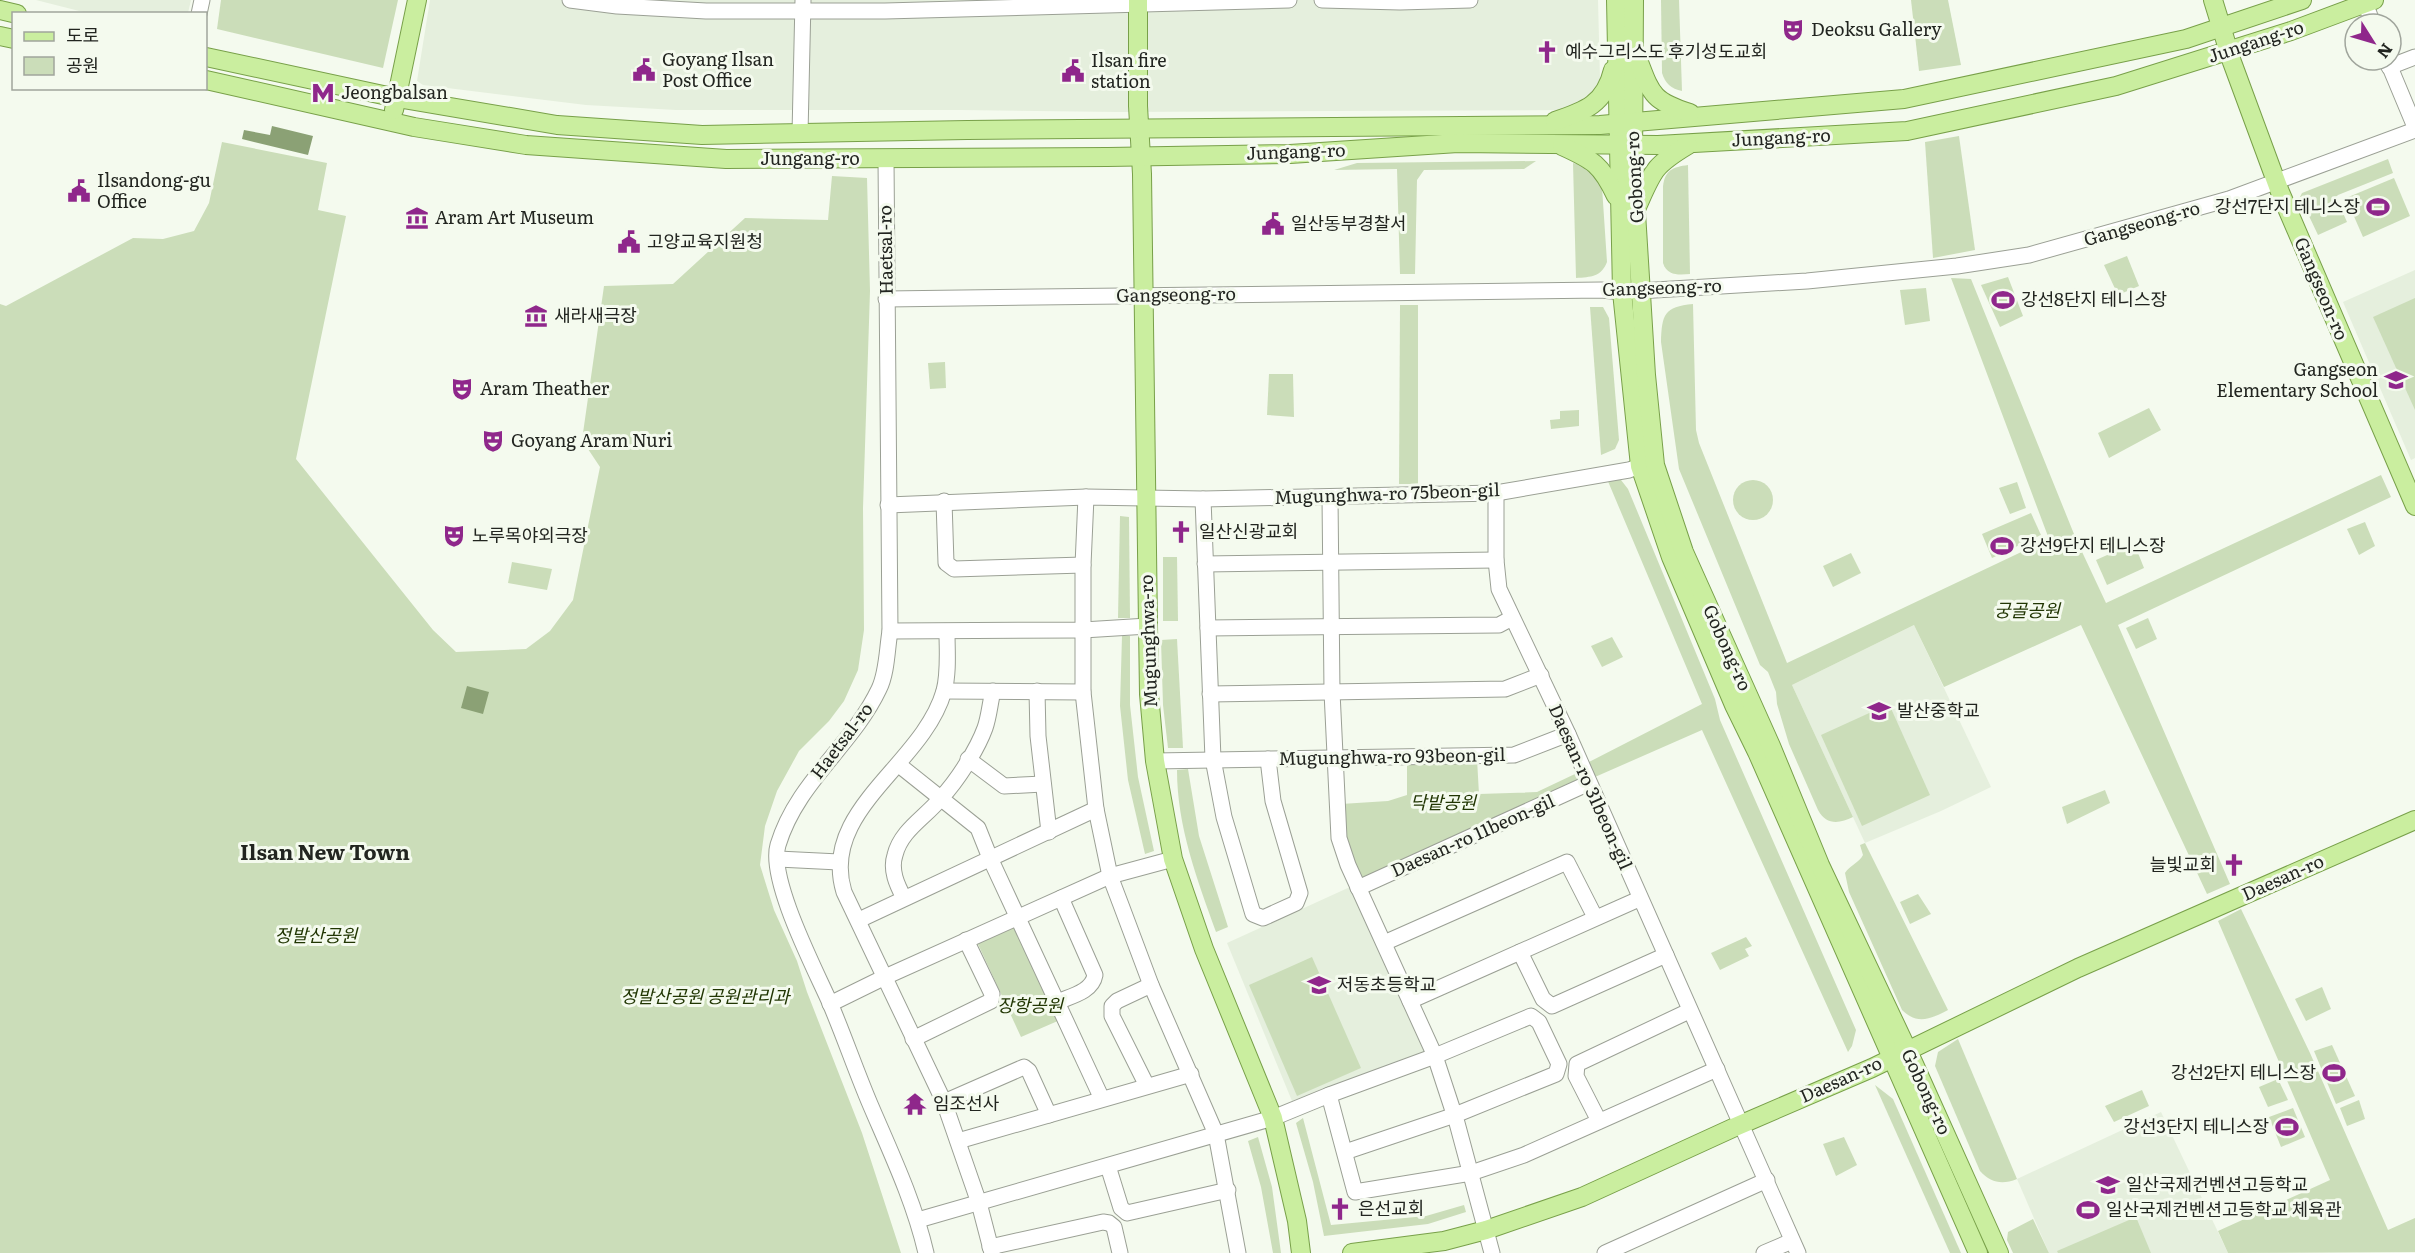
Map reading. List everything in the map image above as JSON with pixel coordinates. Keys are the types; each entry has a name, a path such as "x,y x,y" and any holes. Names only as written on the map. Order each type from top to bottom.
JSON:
{"main road":[{"path":"391,122 417,0"},
{"name":"Gobong-ro","path":"1616,0 1625,52"},
{"name":"Gobong-ro","path":"1634,0 1625,52 1628,208 1622,292 1640,466 1671,557 1734,705 1899,1054 1999,1253"},
{"name":"Gangseon-ro","path":"2213,0 2220,28 2277,182 2325,301 2415,506"},
{"name":"Jungang-ro","path":"207,57 397,98 557,125 702,135 967,130 1542,126 1625,123 1904,99 2186,39 2302,0"},
{"name":"Jungang-ro","path":"207,80 391,122 526,145 726,159 1290,154 1458,142 1689,144 1907,131 2116,86 2291,31 2369,2"},
{"name":"Mugunghwa-ro","path":"1139,3 1139,130 1149,694 1155,761 1173,859 1203,949 1273,1118 1295,1210 1300,1253"},
{"path":"1625,52 1659,101 1701,116"},
{"path":"1542,126 1588,109 1597,102 1610,85 1625,52"},
{"path":"1554,143 1587,157 1599,166 1628,208 1655,168 1689,144"},
{"name":"Gobong-ro","path":"1628,208 1642,291 1646,375 1655,465 1680,542 1771,746 1899,1054 1978,1253"},
{"name":"Daesan-ro","path":"1352,1253 1444,1241 1485,1230 1582,1197 1899,1054 2078,968 2415,820"}],"street":[{"path":"570,0 706,11 802,5 885,6 1289,0"},
{"path":"1322,0 1470,0"},
{"name":"Jungang-ro","path":"800,134 802,5"},
{"path":"2392,72 2415,128"},
{"name":"Gangseong-ro","path":"886,299 1601,290 1622,292 1818,280 1957,266 2029,255 2229,199 2415,128"},
{"name":"Haetsal-ro","path":"886,159 890,631 880,687 857,726 817,773 796,804 777,846 778,876 800,936 918,1220 926,1253"},
{"name":"Mugunghwa-ro 75beon-gil","path":"888,505 1086,497 1203,499 1496,493 1629,470 1640,466"},
{"name":"Daesan-ro 31beon-gil","path":"1496,493 1498,589 1568,734 1639,899 1689,1011 1718,1069 1795,1247"},
{"path":"1086,497 1083,565 1083,692 1096,809 1110,876 1151,985 1216,1134 1238,1253"},
{"path":"1330,497 1332,692 1339,838 1358,888 1435,1056 1455,1115 1492,1253"},
{"path":"1203,499 1213,759 1224,817 1253,914 1263,918 1296,903 1300,893 1273,801 1268,759"},
{"path":"944,501 946,563 949,567 954,569 1083,565"},
{"path":"1205,564 1496,560"},
{"path":"1208,628 1499,625 1512,618"},
{"path":"890,631 1083,630 1148,626"},
{"path":"947,632 948,666 944,692 929,724 899,765 855,816 844,837 839,862 844,892 944,1102 979,1203 991,1250 1109,1223 1114,1227 1120,1253"},
{"path":"1210,694 1505,689 1541,675"},
{"path":"944,692 1083,692"},
{"path":"904,898 897,884 893,866 894,855 904,837 942,798 968,759 986,727 993,692"},
{"path":"1037,692 1043,784 1049,832"},
{"name":"Mugunghwa-ro 93beon-gil","path":"1155,761 1514,755 1568,734"},
{"path":"968,759 1004,786 1043,784"},
{"path":"899,765 978,828 1102,1099"},
{"name":"Daesan-ro 11beon-gil","path":"1358,888 1589,783"},
{"path":"859,920 1096,809"},
{"path":"778,859 839,862"},
{"path":"830,1004 1110,876 1173,859"},
{"path":"1384,943 1567,862 1595,917"},
{"path":"1057,1002 1089,988 1094,982 1095,975 1061,898"},
{"path":"1410,1001 1639,899"},
{"path":"913,1039 991,1001 992,994 966,940"},
{"path":"1520,952 1543,999 1552,1006 1666,956"},
{"path":"1147,1086 1112,1016 1112,1006 1117,1001 1151,985"},
{"path":"1599,1121 1576,1076 1577,1064 1689,1011"},
{"path":"918,1220 1273,1118 1435,1056 1531,1016 1539,1022 1560,1064 1556,1074 1455,1115 1345,1152"},
{"path":"944,1102 1024,1067 1029,1071 1049,1115"},
{"path":"1329,1095 1355,1191 1471,1173 1524,1155 1718,1069"},
{"path":"958,1141 1191,1074"},
{"path":"1108,1166 1121,1208 1127,1213 1228,1190"},
{"path":"1605,1253 1640,1246 1767,1180"},
{"path":"1764,1253 1795,1247"}],"shaded area":[{"path":"36,0 191,0 188,12 83,12"},
{"path":"430,0 1598,0 1600,79 1599,88 1570,110 1117,112 676,110 586,105 423,85 417,81"},
{"path":"272,126 313,136 308,155 242,139 244,130 270,135"},
{"name":"Gangseon Elementary School","path":"2415,270 2415,458 2411,460 2343,302"},
{"name":"발산중학교","path":"1914,625 1991,787 1865,843 1792,685"},
{"path":"467,686 489,692 483,714 461,708"},
{"name":"저동초등학교","path":"1350,887 1425,1053 1292,1101 1227,943"},
{"name":"일산국제컨벤션고등학교","path":"2161,1112 2228,1253 2049,1253 2017,1179"}],"green space":[{"path":"221,0 398,0 383,68 217,29"},
{"path":"1661,0 1679,0 1682,91 1669,85 1662,73"},
{"path":"1911,0 1948,0 1961,65 1919,71"},
{"path":"1959,136 1975,250 1933,258 1925,142"},
{"name":"정발산공원","path":"222,142 327,163 318,210 346,216 296,459 433,630 456,652 526,649 550,631 573,600 600,467 582,440 604,286 673,284 745,218 828,220 832,176 867,178 870,291 863,508 864,630 858,670 844,701 829,721 799,751 777,791 765,826 760,865 774,910 797,961 862,1133 901,1253 0,1253 0,304 6,306 133,238 163,239 194,231 209,203"},
{"path":"2388,159 2393,173 2338,195 2336,197 2347,222 2318,235 2300,197 2302,193"},
{"path":"1536,161 1524,169 1424,170 1417,180 1415,274 1400,274 1397,169 1334,170 1357,163"},
{"path":"1573,163 1589,167 1602,187 1607,262 1599,273 1576,278"},
{"path":"1688,165 1690,274 1678,274 1667,270 1663,263 1663,186 1671,170"},
{"name":"강선7단지 테니스장","path":"2394,178 2410,216 2363,237 2346,198"},
{"path":"2127,256 2139,286 2118,295 2104,265"},
{"name":"강선8단지 테니스장","path":"2008,277 2023,316 2000,327 1981,285"},
{"name":"궁골공원","path":"1951,278 1971,279 2076,539 2106,603 2381,475 2391,497 2118,625 2230,884 2207,894 2081,625 1944,687 1914,625 1792,685 1853,817 1833,822 1821,815 1818,810 1789,744 1777,704 1776,692 1768,672 1760,665 1679,469 1661,342 1662,325 1670,310 1693,304 1696,430 1699,443 1787,663 2049,539"},
{"path":"1926,288 1930,321 1905,325 1900,290"},
{"path":"2415,298 2415,410 2373,317"},
{"path":"1400,305 1418,305 1418,484 1399,484"},
{"path":"1590,307 1603,307 1609,318 1619,440 1615,449 1601,455"},
{"path":"945,362 946,388 930,389 928,363"},
{"path":"1269,374 1293,374 1294,417 1267,415"},
{"path":"2149,408 2161,430 2109,458 2098,433"},
{"path":"1579,410 1579,426 1551,429 1550,420 1560,419 1560,411"},
{"path":"1607,479 1621,480 1628,489 1715,699 1720,720 1856,1030 1848,1052 1702,730 1595,777 1589,762 1702,704"},
{"path":"1753,480 1761,481 1767,486 1772,492 1772,508 1767,514 1761,519 1753,520 1745,519 1739,514 1734,508 1733,500 1734,492 1739,486 1745,481"},
{"path":"2017,482 2026,508 2010,514 1999,488"},
{"name":"강선9단지 테니스장","path":"2031,513 2041,535 1992,558 1982,534"},
{"path":"1120,516 1129,517 1130,618 1118,618"},
{"path":"2365,522 2375,546 2359,555 2347,529"},
{"path":"2134,543 2144,568 2107,585 2096,560"},
{"path":"1851,553 1861,573 1833,587 1823,566"},
{"path":"1163,557 1177,557 1178,621 1163,621"},
{"path":"512,562 552,569 547,590 508,583"},
{"path":"2148,618 2157,639 2136,649 2126,628"},
{"path":"1122,636 1130,636 1130,705 1138,777 1154,851 1145,854 1128,780 1120,706"},
{"path":"1612,637 1623,657 1602,667 1591,646"},
{"path":"1177,639 1183,748 1168,748 1163,705 1161,640"},
{"path":"1889,704 1930,795 1862,826 1821,735"},
{"name":"닥밭공원","path":"1477,759 1479,794 1537,792 1577,773 1581,783 1361,882 1349,858 1341,804 1388,801 1407,795 1407,760"},
{"path":"1188,769 1199,836 1228,927 1216,932 1189,852 1180,811 1177,770"},
{"path":"2105,790 2110,803 2067,824 2062,807"},
{"path":"1865,843 1948,1010 1936,1016 1924,1019 1913,1018 1902,1010 1849,892 1845,873 1863,855 1860,845"},
{"path":"1918,894 1931,914 1910,924 1900,902"},
{"path":"2241,909 2310,1053 2388,1230 2415,1218 2415,1252 2228,1253 2218,1231 2330,1180 2218,921"},
{"name":"장항공원","path":"1014,924 1060,1020 1021,1037 977,942"},
{"path":"1746,937 1752,946 1745,949 1749,956 1720,970 1711,953"},
{"path":"1312,957 1361,1068 1297,1096 1249,985"},
{"path":"2322,987 2331,1009 2306,1021 2295,999"},
{"path":"1958,1039 2017,1179 1997,1182 1980,1171 1935,1066 1938,1052"},
{"name":"강선2단지 테니스장","path":"2332,1045 2355,1096 2336,1104 2314,1051"},
{"path":"2278,1079 2288,1100 2268,1107 2259,1087"},
{"path":"1875,1085 1893,1099 1961,1253 1950,1253"},
{"path":"2142,1090 2149,1106 2114,1122 2105,1106"},
{"path":"2359,1100 2365,1119 2347,1126 2340,1108"},
{"name":"강선3단지 테니스장","path":"2293,1108 2305,1137 2281,1147 2269,1117"},
{"path":"1303,1118 1331,1225 1426,1216 1464,1205 1466,1212 1428,1224 1324,1236 1313,1182 1296,1123"},
{"path":"1258,1137 1272,1187 1281,1253 1273,1253 1261,1187 1248,1141"},
{"path":"1844,1137 1857,1165 1836,1176 1823,1144"},
{"path":"2136,1217 2151,1253 2058,1253 2057,1251"},
{"path":"2033,1219 2049,1253 2013,1253 2007,1240 2008,1232"}],"place":[{"name":"Deoksu Gallery","path":"1793,30"},
{"name":"예수그리스도 후기성도교회","path":"1547,52"},
{"name":"Goyang Ilsan Post Office","path":"644,70"},
{"name":"Ilsan fire station","path":"1073,71"},
{"name":"Jeongbalsan","path":"323,93"},
{"name":"Ilsandong-gu Office","path":"79,191"},
{"name":"강선7단지 테니스장","path":"2378,207"},
{"name":"Aram Art Museum","path":"417,218"},
{"name":"일산동부경찰서","path":"1273,224"},
{"name":"고양교육지원청","path":"629,242"},
{"name":"강선8단지 테니스장","path":"2003,300"},
{"name":"새라새극장","path":"536,316"},
{"name":"Gangseon Elementary School","path":"2396,380"},
{"name":"Aram Theather","path":"462,389"},
{"name":"Goyang Aram Nuri","path":"493,441"},
{"name":"일산신광교회","path":"1181,532"},
{"name":"노루목야외극장","path":"454,536"},
{"name":"강선9단지 테니스장","path":"2002,546"},
{"name":"발산중학교","path":"1879,711"},
{"name":"늘빛교회","path":"2234,865"},
{"name":"저동초등학교","path":"1319,985"},
{"name":"강선2단지 테니스장","path":"2334,1073"},
{"name":"임조선사","path":"915,1104"},
{"name":"강선3단지 테니스장","path":"2287,1127"},
{"name":"일산국제컨벤션고등학교","path":"2108,1185"},
{"name":"은선교회","path":"1340,1209"},
{"name":"일산국제컨벤션고등학교 체육관","path":"2088,1210"}],"district":[{"name":"Ilsan New Town","path":"325,853"}],"park label":[{"name":"정발산공원 공원관리과","path":"705,997"}]}
